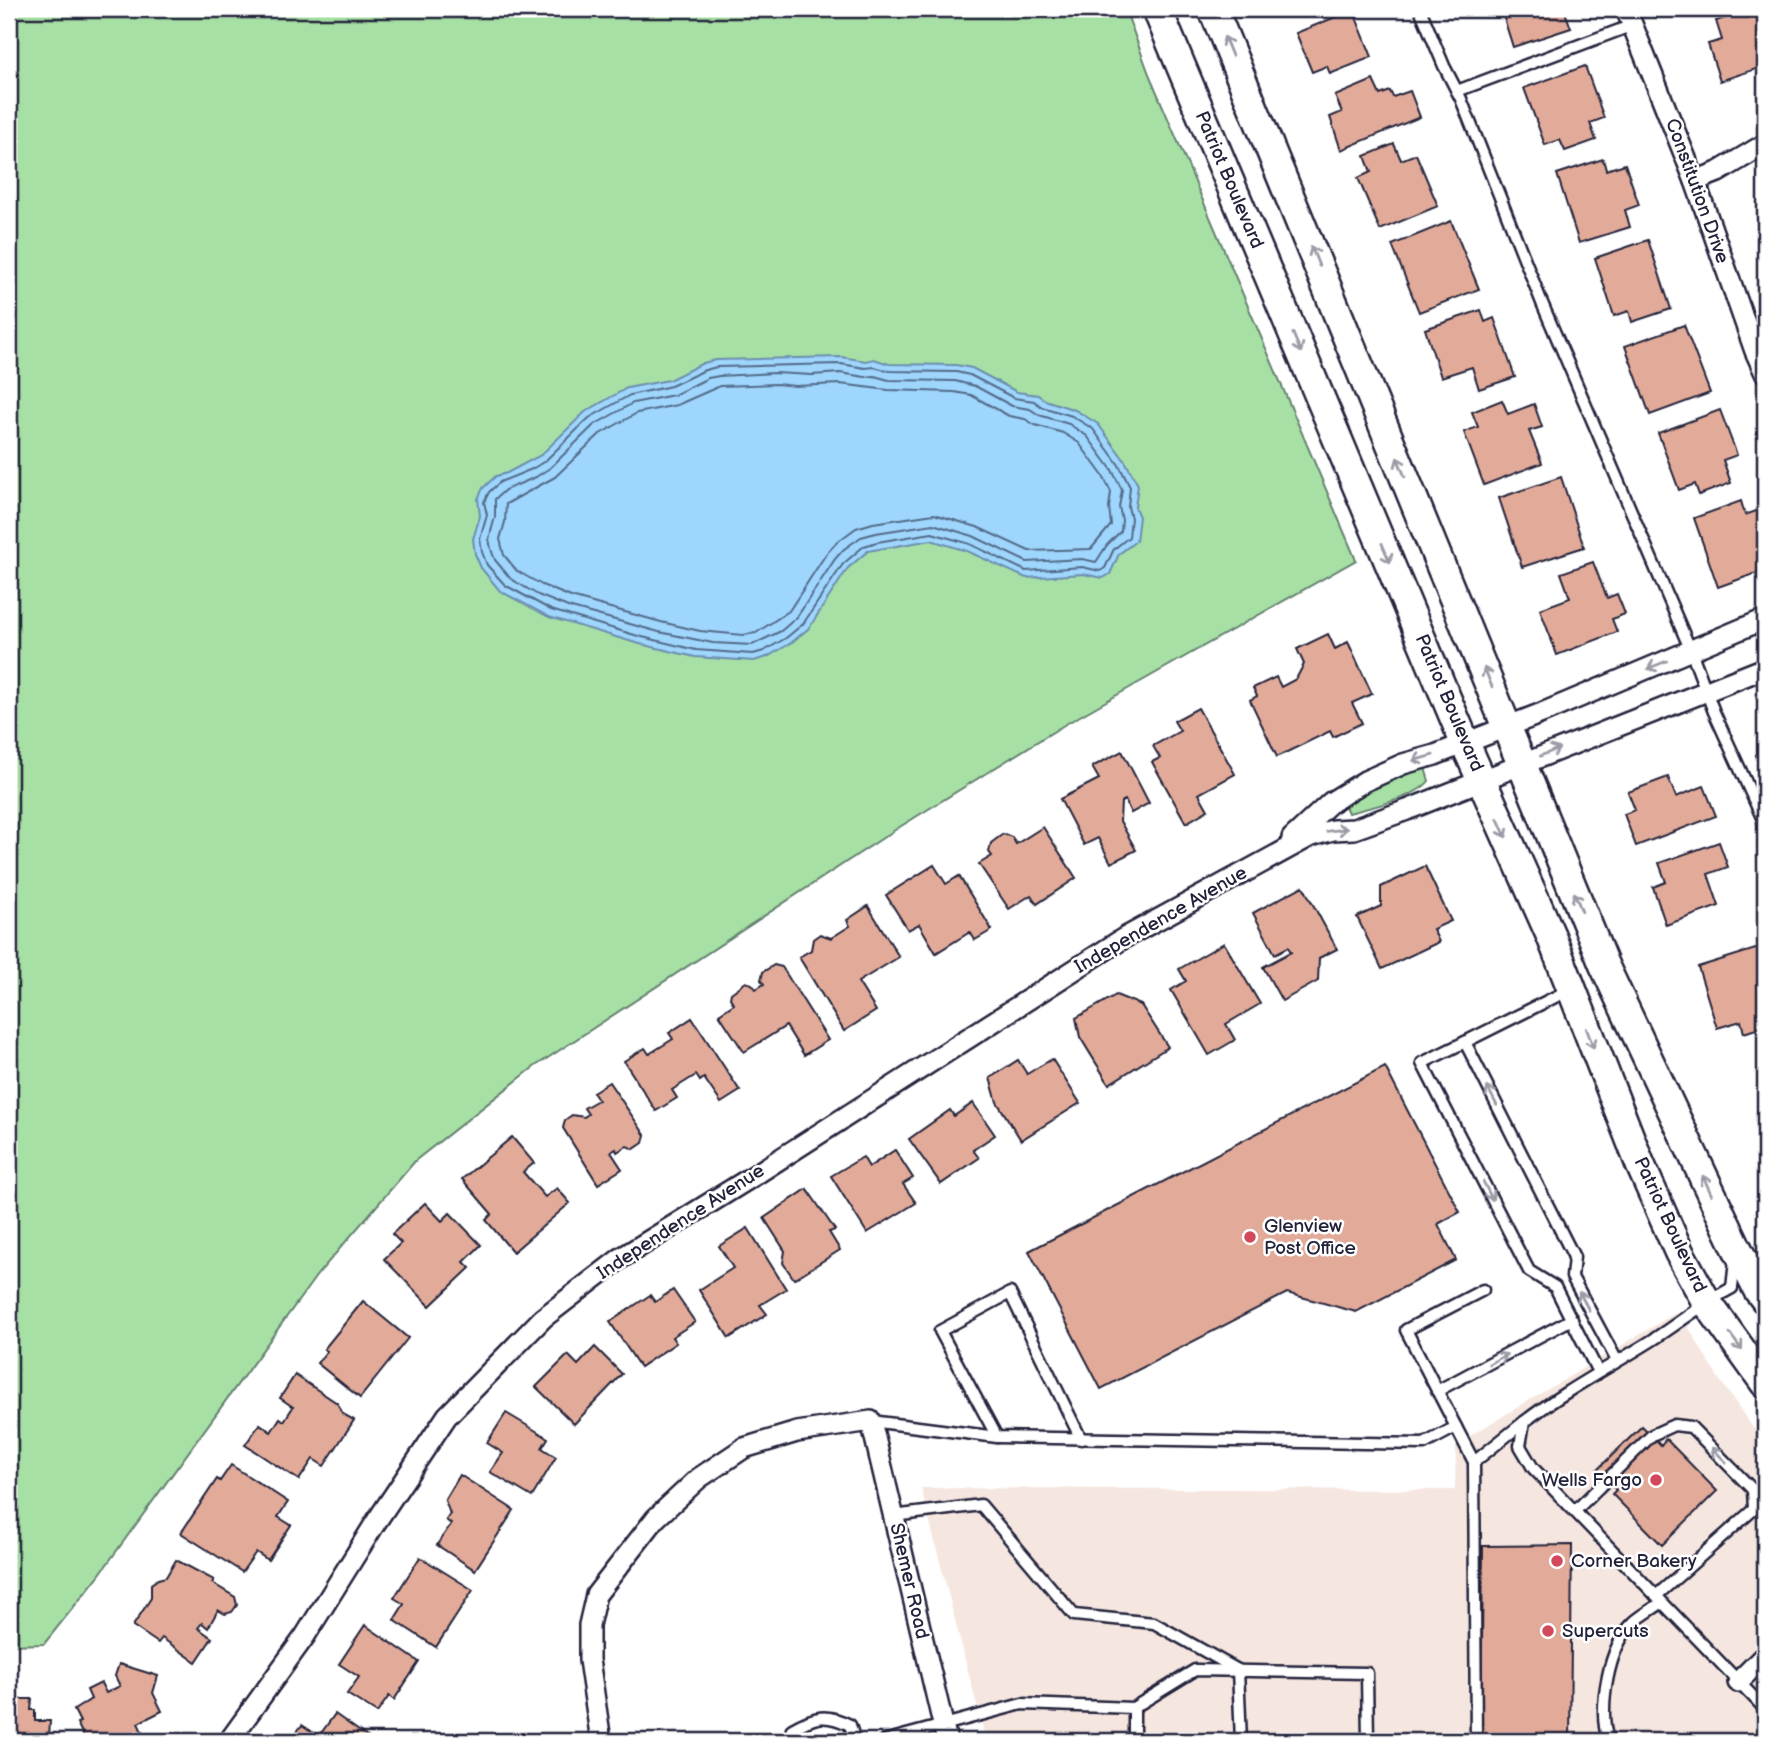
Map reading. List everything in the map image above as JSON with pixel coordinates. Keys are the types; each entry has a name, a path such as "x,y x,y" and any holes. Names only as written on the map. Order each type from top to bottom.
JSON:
{"main road":[{"name":"Patriot Boulevard","path":"1157,9 1465,743 1551,936 1645,1177 1678,1252 1706,1301 1765,1382"},
{"path":"1213,9 1604,965 1736,1247 1765,1299"}],"street":[{"name":"Constitution Drive","path":"1630,17 1760,348 1765,373"},
{"path":"1695,181 1718,173 1765,144"},
{"name":"Independence Avenue","path":"1274,855 1345,791 1403,764 1508,726 1765,620"},
{"name":"Independence Avenue","path":"229,1741 305,1636 376,1522 447,1416 543,1318 621,1258 1124,938 1274,855 1311,836 1375,822 1765,668"},
{"path":"601,1741 589,1661 589,1625 596,1595 656,1518 699,1478 744,1448 797,1432 871,1421"},
{"name":"Shemer Road","path":"871,1421 946,1734"},
{"path":"1738,1682 1765,1655"}],"lane":[{"path":"1420,9 1457,91 1542,303 1706,691 1765,824"},
{"path":"1457,91 1630,17"},
{"path":"1571,989 1422,1063 1529,1271 1555,1287 1598,1372"},
{"path":"1465,1042 1574,1257 1573,1277 1617,1361"},
{"path":"1474,1462 1558,1396 1653,1340 1706,1301 1731,1288 1736,1247"},
{"path":"1555,1287 1573,1277"},
{"path":"1476,1741 1474,1462 1406,1330 1483,1290"},
{"path":"997,1437 940,1331 1010,1293 1081,1439"},
{"path":"1437,1391 1572,1319"},
{"path":"871,1421 997,1437 1424,1444 1456,1427"},
{"path":"1524,1422 1520,1446 1533,1468 1765,1710"},
{"path":"1574,1511 1652,1436 1674,1425 1691,1427 1753,1490 1754,1509 1633,1623 1613,1655 1605,1693 1605,1731 1608,1741"},
{"path":"894,1516 981,1505 1074,1615 1154,1623 1238,1670"},
{"path":"884,1741 946,1734 1022,1704 1134,1707 1195,1670 1238,1670 1367,1673 1368,1741"},
{"path":"1238,1670 1241,1741"},
{"path":"1134,1707 1134,1741"},
{"path":"789,1741 792,1729 806,1721 832,1716 850,1725 855,1741"}],"shaded area":[{"path":"1679,1311 1717,1376 1765,1445 1765,1741 986,1741 921,1488 1455,1490 1456,1444"}],"green space":[{"path":"9,9 1125,9 1149,74 1356,560 1064,725 898,828 534,1067 416,1160 317,1275 97,1578 44,1644 9,1645"},
{"path":"1425,768 1429,781 1423,787 1392,802 1348,813 1343,801 1360,790"}],"water":[{"path":"841,357 866,361 874,359 889,364 956,365 972,368 1017,392 1038,395 1090,419 1098,424 1125,461 1138,485 1135,507 1139,517 1136,541 1119,554 1110,574 1103,578 1083,574 1026,578 967,551 931,540 868,551 848,568 809,628 791,643 754,661 695,657 549,617 500,591 481,568 473,539 480,516 478,499 483,488 496,476 541,455 585,412 627,388 669,380 703,363 716,360"}],"building":[{"path":"1501,9 1564,9 1571,28 1513,47"},
{"path":"1752,9 1765,9 1765,66 1720,81 1708,44 1722,40 1716,21"},
{"path":"1353,10 1372,57 1330,74 1327,66 1312,72 1296,33"},
{"path":"1585,66 1604,118 1590,123 1596,140 1565,151 1560,140 1545,145 1524,88"},
{"path":"1373,80 1380,95 1390,91 1393,97 1410,91 1420,117 1341,150 1330,117 1342,112 1335,96"},
{"path":"1394,144 1401,160 1416,154 1438,206 1380,230 1358,178 1371,172 1365,156"},
{"path":"1603,159 1606,170 1625,164 1639,205 1625,210 1630,227 1579,243 1557,174"},
{"path":"1451,221 1479,289 1419,312 1392,245"},
{"path":"1648,240 1671,309 1632,322 1629,311 1614,316 1595,258"},
{"path":"1481,310 1485,322 1494,318 1515,377 1479,389 1472,367 1441,377 1425,329"},
{"path":"1684,325 1710,393 1650,415 1625,346"},
{"path":"1502,400 1508,414 1534,404 1542,427 1529,431 1542,463 1484,485 1464,432 1478,427 1472,412"},
{"path":"1720,410 1737,455 1723,460 1731,483 1699,495 1695,484 1679,490 1658,433"},
{"path":"1561,477 1584,547 1522,567 1499,498"},
{"path":"1741,501 1745,515 1762,509 1765,519 1765,552 1762,553 1765,570 1718,587 1694,518"},
{"path":"1593,562 1607,598 1617,594 1625,614 1612,619 1617,632 1557,655 1540,609 1570,598 1561,573"},
{"path":"1328,634 1335,649 1348,642 1372,694 1352,703 1362,723 1333,737 1330,731 1277,757 1250,700 1257,696 1253,688 1276,677 1281,687 1296,679 1304,664 1297,649"},
{"path":"1198,708 1235,774 1199,794 1208,810 1186,823 1152,762 1160,758 1153,746 1180,731 1174,721"},
{"path":"1122,751 1149,803 1131,813 1125,800 1121,802 1120,821 1136,850 1111,863 1098,838 1084,845 1060,799 1099,779 1092,767"},
{"path":"1765,751 1765,775 1756,755"},
{"path":"1668,777 1676,797 1704,786 1716,816 1636,846 1624,814 1635,810 1628,792"},
{"path":"1043,827 1076,878 1037,904 1031,895 1009,909 979,864 992,856 989,852 991,843 1003,834 1012,837 1016,844"},
{"path":"1719,842 1728,867 1708,874 1719,906 1666,925 1653,887 1666,882 1659,863"},
{"path":"934,865 946,884 959,876 992,930 975,940 970,932 936,953 919,924 908,930 886,895"},
{"path":"1425,866 1451,921 1433,929 1439,942 1382,969 1357,917 1381,906 1381,887"},
{"path":"1303,886 1337,949 1319,958 1318,981 1282,1001 1263,967 1291,952 1288,947 1275,954 1253,913"},
{"path":"868,906 899,957 858,982 876,1011 844,1031 799,957 811,950 813,939 820,934 831,938 850,926 847,920"},
{"path":"1224,943 1260,1004 1226,1024 1235,1040 1209,1055 1171,990 1186,981 1179,969"},
{"path":"1765,946 1765,1026 1744,1033 1741,1021 1717,1028 1698,967"},
{"path":"774,965 782,967 828,1040 804,1055 786,1026 744,1052 719,1014 734,1004 730,998 731,993 746,982 756,989 764,984 761,980 763,972"},
{"path":"1116,995 1141,1005 1168,1047 1109,1084 1080,1037 1076,1018"},
{"path":"692,1018 740,1091 721,1103 704,1078 700,1081 696,1075 672,1090 677,1098 656,1111 624,1061 645,1048 649,1054 673,1039 669,1033"},
{"path":"1052,1059 1080,1103 1021,1140 997,1102 990,1078 1018,1060 1027,1074"},
{"name":"Glenview Post Office","path":"1385,1067 1460,1212 1438,1224 1456,1260 1356,1312 1287,1293 1101,1389 1029,1251"},
{"path":"609,1082 645,1135 643,1143 634,1149 627,1146 617,1152 616,1149 611,1152 622,1169 598,1184 563,1128 565,1120 572,1115 584,1117 588,1114 584,1108 598,1100 593,1092"},
{"path":"973,1103 995,1135 973,1150 979,1158 941,1184 909,1139 950,1110 954,1116"},
{"path":"1765,1116 1765,1143 1756,1120"},
{"path":"512,1137 534,1163 523,1172 545,1197 557,1188 570,1203 513,1252 486,1220 492,1214 462,1179"},
{"path":"895,1150 913,1178 903,1184 916,1203 867,1233 831,1176 863,1157 869,1167"},
{"path":"807,1189 835,1230 829,1232 840,1250 794,1279 783,1263 785,1251 764,1218"},
{"path":"425,1203 442,1221 450,1213 481,1245 464,1262 470,1268 430,1306 384,1259 401,1243 392,1234"},
{"path":"748,1228 786,1289 760,1305 767,1314 729,1338 699,1290 733,1268 719,1246"},
{"path":"673,1290 695,1322 672,1337 676,1343 640,1367 610,1322 650,1295 655,1302"},
{"path":"363,1301 408,1338 360,1398 317,1363 327,1351 324,1349"},
{"path":"595,1347 622,1374 574,1424 536,1387 568,1355 578,1365"},
{"path":"295,1375 337,1403 343,1414 354,1420 324,1466 313,1459 299,1480 245,1445 260,1424 271,1432 280,1418 284,1421 293,1407 280,1398"},
{"path":"506,1413 548,1438 542,1448 556,1457 532,1497 490,1472 503,1453 487,1443"},
{"name":"Wells Fargo","path":"1642,1426 1661,1445 1666,1439 1717,1491 1662,1545 1612,1494 1616,1490 1597,1470"},
{"path":"231,1465 288,1502 278,1517 291,1525 268,1560 256,1552 242,1572 181,1533 217,1479 220,1481"},
{"path":"460,1475 514,1510 475,1570 437,1545 451,1524 446,1520 450,1514 445,1500"},
{"path":"1572,1545 1570,1741 1481,1741 1483,1546"},
{"path":"420,1557 473,1590 436,1647 394,1620 404,1604 394,1598"},
{"path":"176,1560 214,1580 212,1583 235,1597 237,1605 232,1612 225,1614 218,1610 208,1628 202,1623 198,1628 212,1638 196,1662 162,1638 158,1643 133,1626 151,1598 151,1584 166,1577"},
{"path":"365,1625 419,1662 394,1700 389,1696 377,1713 347,1694 359,1677 339,1664"},
{"path":"119,1664 158,1676 153,1693 162,1711 138,1723 143,1734 127,1741 86,1741 74,1710 91,1699 87,1690 101,1683 106,1693 120,1686 115,1676"},
{"path":"32,1699 31,1710 35,1710 35,1721 50,1721 49,1737 54,1734 56,1741 9,1741 9,1702"},
{"path":"335,1714 373,1741 290,1741 302,1725 319,1736"}],"place":[{"name":"Glenview Post Office","path":"1250,1237"},
{"name":"Wells Fargo","path":"1656,1480"},
{"name":"Corner Bakery","path":"1557,1561"},
{"name":"Supercuts","path":"1548,1631"}]}
